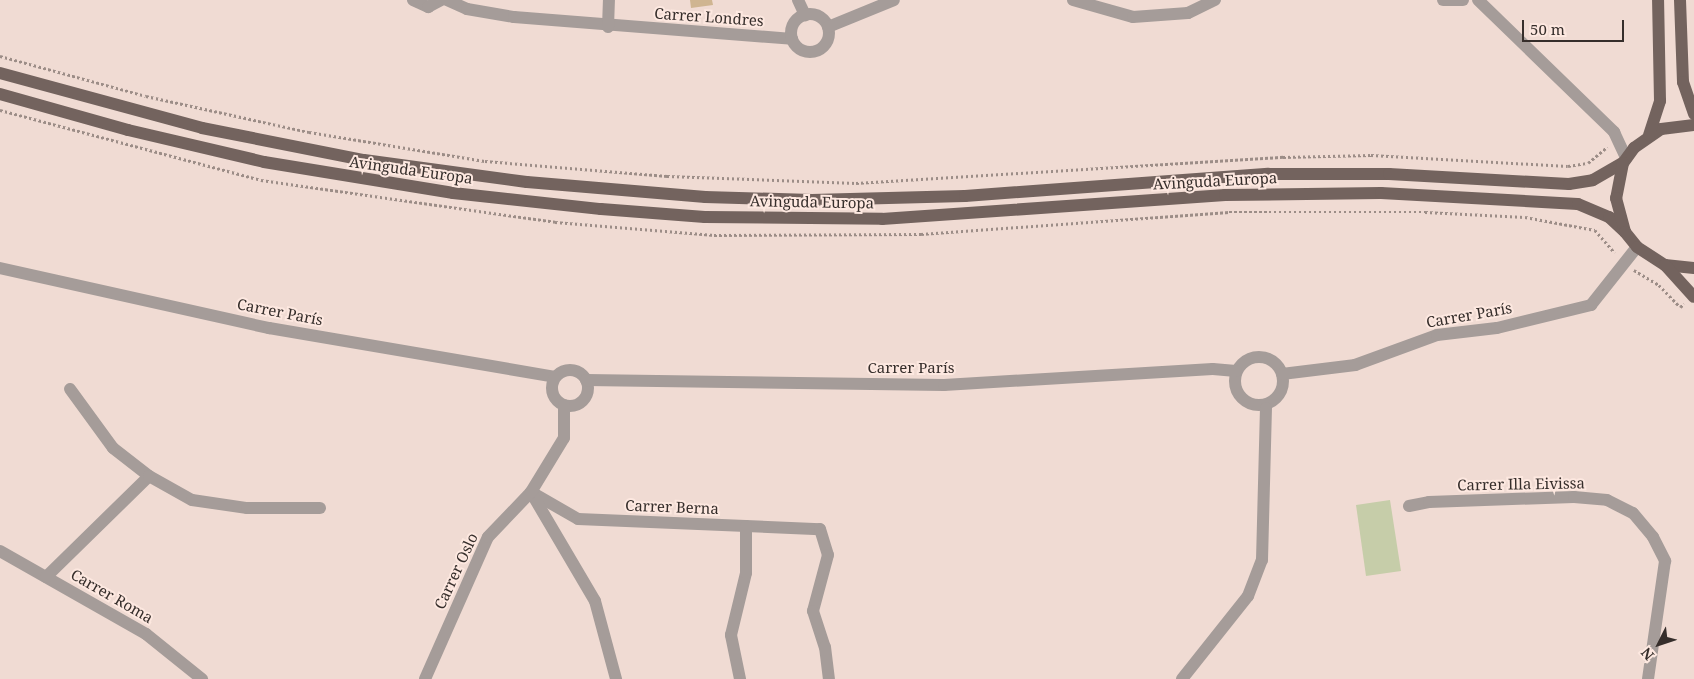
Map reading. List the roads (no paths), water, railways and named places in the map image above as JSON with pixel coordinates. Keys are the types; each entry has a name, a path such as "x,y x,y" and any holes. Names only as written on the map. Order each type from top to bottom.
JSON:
{"main road":[{"path":"1649,135 1660,101 1658,0"},
{"path":"1680,0 1683,82 1694,114"},
{"name":"Avinguda Europa","path":"0,73 202,128 415,169 696,196 812,200 918,198 1268,174 1389,174 1569,184 1593,180 1625,161 1649,135"},
{"name":"Avinguda Europa","path":"0,94 128,130 264,162 453,193 705,216 919,217 1225,195 1381,193 1578,204 1609,217 1625,232"},
{"path":"1649,135 1675,125 1694,125"},
{"path":"1625,161 1616,198 1625,232 1637,247 1665,265 1694,297"},
{"path":"918,198 919,217"},
{"path":"1665,265 1694,268"}],"street":[{"path":"413,0 428,7 441,0"},
{"name":"Carrer Londres","path":"447,0 489,14 608,27 792,39"},
{"path":"608,27 609,0"},
{"path":"798,0 805,15"},
{"path":"828,26 894,0"},
{"path":"1073,0 1133,17 1188,13 1215,0"},
{"path":"1443,0 1463,0"},
{"path":"1478,0 1614,132 1625,161"},
{"path":"805,15 819,16 828,26 827,43 817,51 805,52 792,39 793,26 805,15"},
{"name":"Carrer París","path":"1282,374 1355,365 1437,335 1497,328 1591,305 1637,247"},
{"name":"Carrer París","path":"0,268 269,328 555,377"},
{"path":"1182,679 1248,596 1262,560 1266,408 1279,395 1282,374 1274,362 1256,357 1236,371 1237,393 1245,401 1266,408"},
{"name":"Carrer París","path":"586,380 944,385 1213,369 1236,371"},
{"path":"571,370 586,380 587,392 581,402 564,405 552,394 555,377 571,370"},
{"path":"70,389 114,448 149,476 192,500 247,508 320,508"},
{"name":"Carrer Oslo","path":"425,679 488,537 531,492 564,438 564,405"},
{"path":"46,577 149,476"},
{"path":"531,492 596,601 616,679"},
{"name":"Carrer Berna","path":"531,492 578,519 820,529 828,555 813,611 826,647 829,679"},
{"name":"Carrer Illa Eivissa","path":"1409,506 1429,502 1574,497 1607,500 1633,513 1653,537 1665,561 1648,679"},
{"path":"740,679 731,635 746,573 746,526"},
{"name":"Carrer Roma","path":"0,551 156,640 202,679"}]}
